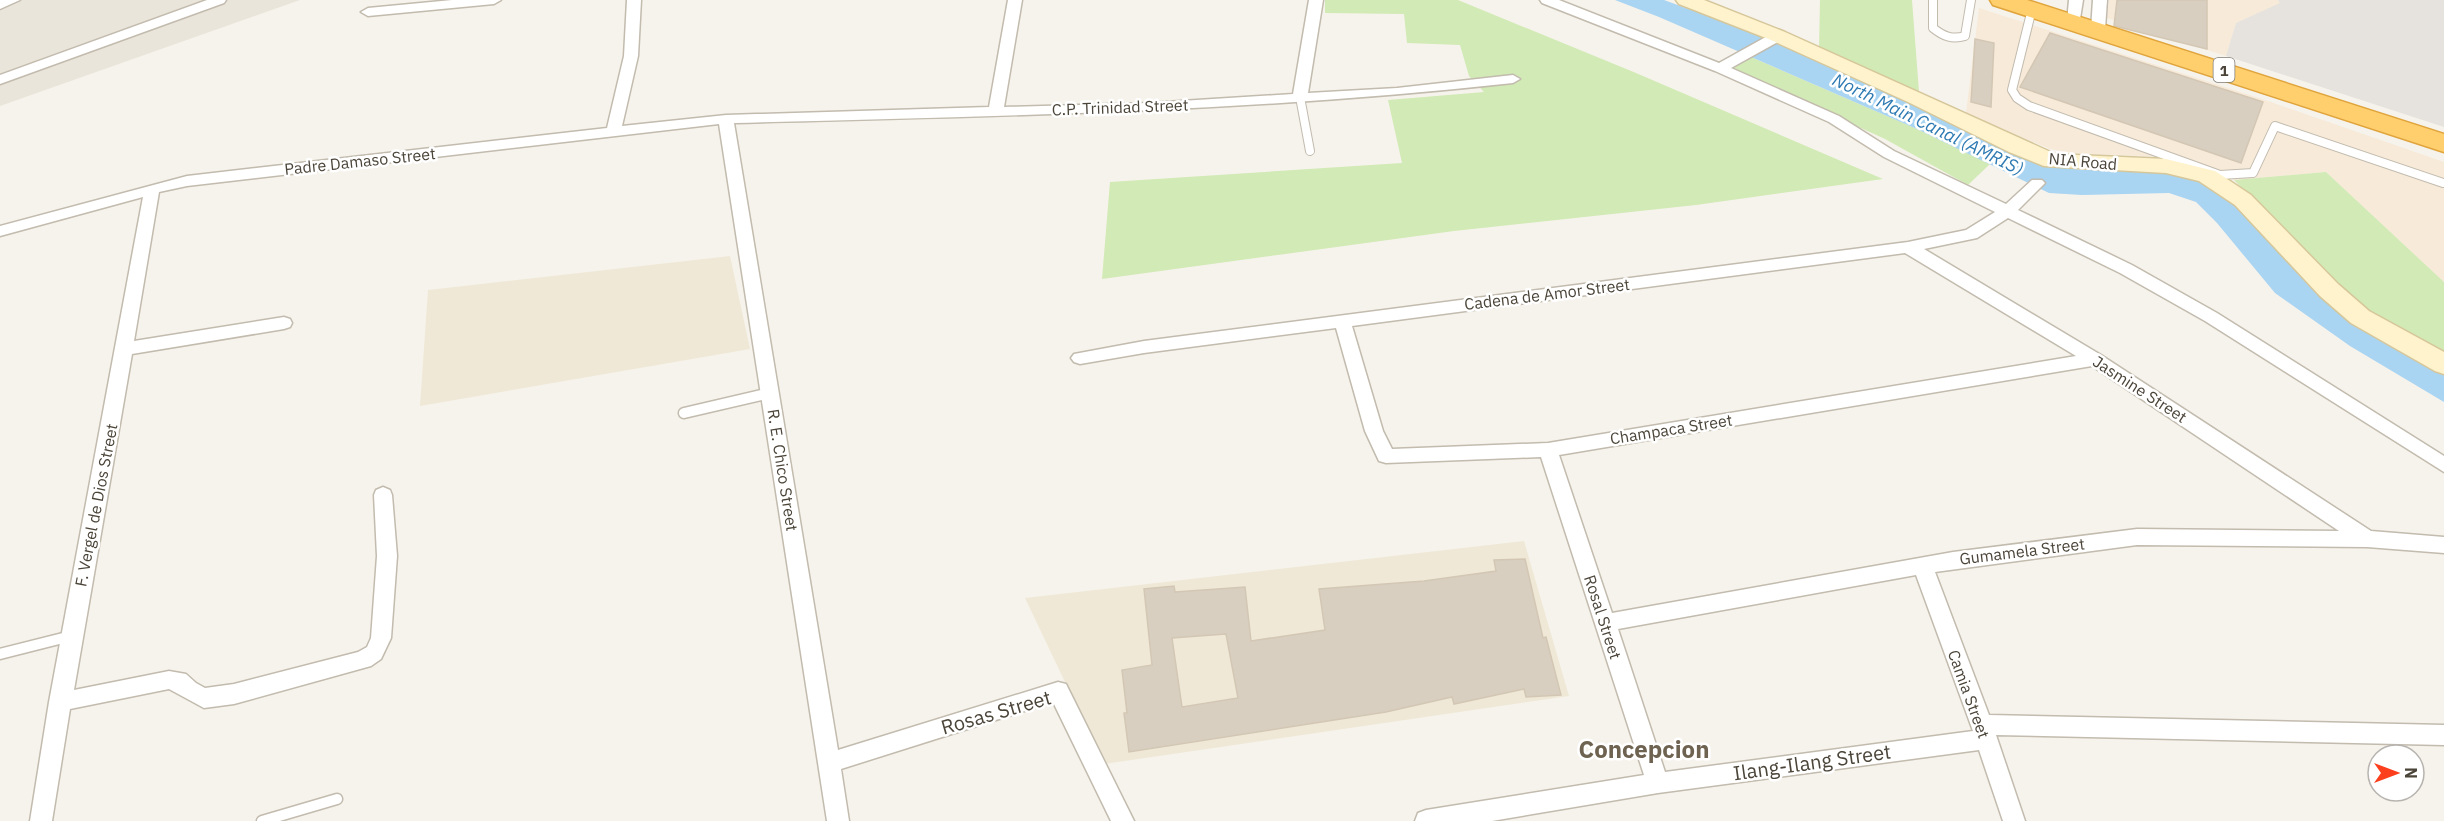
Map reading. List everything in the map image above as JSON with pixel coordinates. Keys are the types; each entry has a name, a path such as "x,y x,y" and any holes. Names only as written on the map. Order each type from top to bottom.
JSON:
{"highway":[{"name":"1","path":"2002,0 2032,9 2083,17 2444,143"}],"street":[{"path":"0,4 13,0"},
{"path":"0,80 219,0"},
{"path":"368,12 494,0"},
{"path":"613,132 631,56 634,0"},
{"path":"996,111 1015,0"},
{"path":"1300,97 1316,0"},
{"path":"1547,0 1720,68 1834,119 1889,154 2126,270 2211,317 2444,465"},
{"name":"NIA Road","path":"1686,0 1916,97 2017,147 2052,161 2166,166 2207,176 2243,200 2329,290 2361,317 2444,364"},
{"path":"2083,17 2100,0"},
{"path":"1720,68 1773,38"},
{"name":"C.P. Trinidad Street","path":"726,119 1149,107 1397,92 1514,79"},
{"name":"Padre Damaso Street","path":"0,231 187,181 726,119"},
{"name":"R. E. Chico Street","path":"726,119 831,762 838,821"},
{"name":"Cadena de Amor Street","path":"1080,358 1342,321 1908,248 1971,234 2007,212 2037,183"},
{"name":"F. Vergel de Dios Street","path":"41,821 71,636 125,349 152,189"},
{"name":"Jasmine Street","path":"1908,248 2095,359 2367,539"},
{"name":"Champaca Street","path":"1342,321 1374,431 1386,456 1548,450 2095,359"},
{"path":"125,349 284,323"},
{"name":"Rosal Street","path":"1548,450 1658,783"},
{"path":"60,702 169,680 179,681 188,690 204,698 234,694 364,660 374,652 381,638 387,556 383,495"},
{"name":"Gumamela Street","path":"1605,623 1953,560 2137,537 2367,539 2444,545"},
{"name":"Camia Street","path":"1923,567 2014,821"},
{"name":"Rosas Street","path":"831,762 1058,691 1124,821"},
{"name":"Ilang-Ilang Street","path":"1426,821 1984,732 2444,735"}],"lane":[{"path":"1933,0 1932,28 1943,36 1957,39 1965,36 1971,0"},
{"path":"2032,9 2012,90 2017,99 2028,106 2220,175 2253,173 2275,126 2443,183"},
{"path":"1300,97 1310,151"},
{"path":"684,413 770,393"},
{"path":"0,654 71,636"},
{"path":"262,821 337,799"}],"shaded area":[{"path":"0,0 300,0 0,106"},
{"path":"2109,0 2278,0 2281,3 2236,23 2226,56 2107,18"},
{"path":"2278,0 2444,0 2444,127 2226,56 2236,23 2280,3"},
{"path":"1979,8 2259,98 2444,162 2444,282 2326,172 2234,180 2201,165 2161,157 2072,153 2050,149 1966,113"},
{"path":"730,256 750,349 420,406 428,290"},
{"path":"1524,541 1569,696 1104,764 1025,598"}],"green space":[{"path":"1325,0 1458,0 1636,73 1883,179 1696,205 1454,231 1102,279 1110,182 1402,163 1388,100 1484,92 1469,76 1460,45 1407,43 1404,14 1325,13"},
{"path":"1820,0 1912,0 1919,92 1819,49"},
{"path":"1751,57 1917,129 1990,164 1968,185 1885,139 1731,69"},
{"path":"2326,172 2444,282 2444,359 2362,310 2234,180"}],"water":[{"name":"North Main Canal (AMRIS)","path":"1615,0 1664,0 1754,33 1879,87 2047,166 2083,170 2151,170 2193,177 2243,207 2333,308 2444,375 2444,402 2350,346 2275,293 2217,223 2196,202 2169,193 2082,195 2049,193 1917,129"}],"building":[{"path":"2117,0 2207,0 2207,49 2114,26"},
{"path":"2050,33 2263,102 2241,163 2020,87"},
{"path":"1975,39 1994,43 1991,107 1971,102"},
{"path":"1525,559 1543,638 1546,637 1561,695 1526,697 1524,689 1454,704 1452,697 1386,712 1129,752 1122,670 1152,665 1144,589 1174,586 1175,592 1245,587 1251,641 1325,630 1319,589 1424,581 1496,571 1494,560","holes":["1226,634 1238,698 1182,707 1172,638"]}],"district":[{"name":"Concepcion","path":"1644,749"}]}
